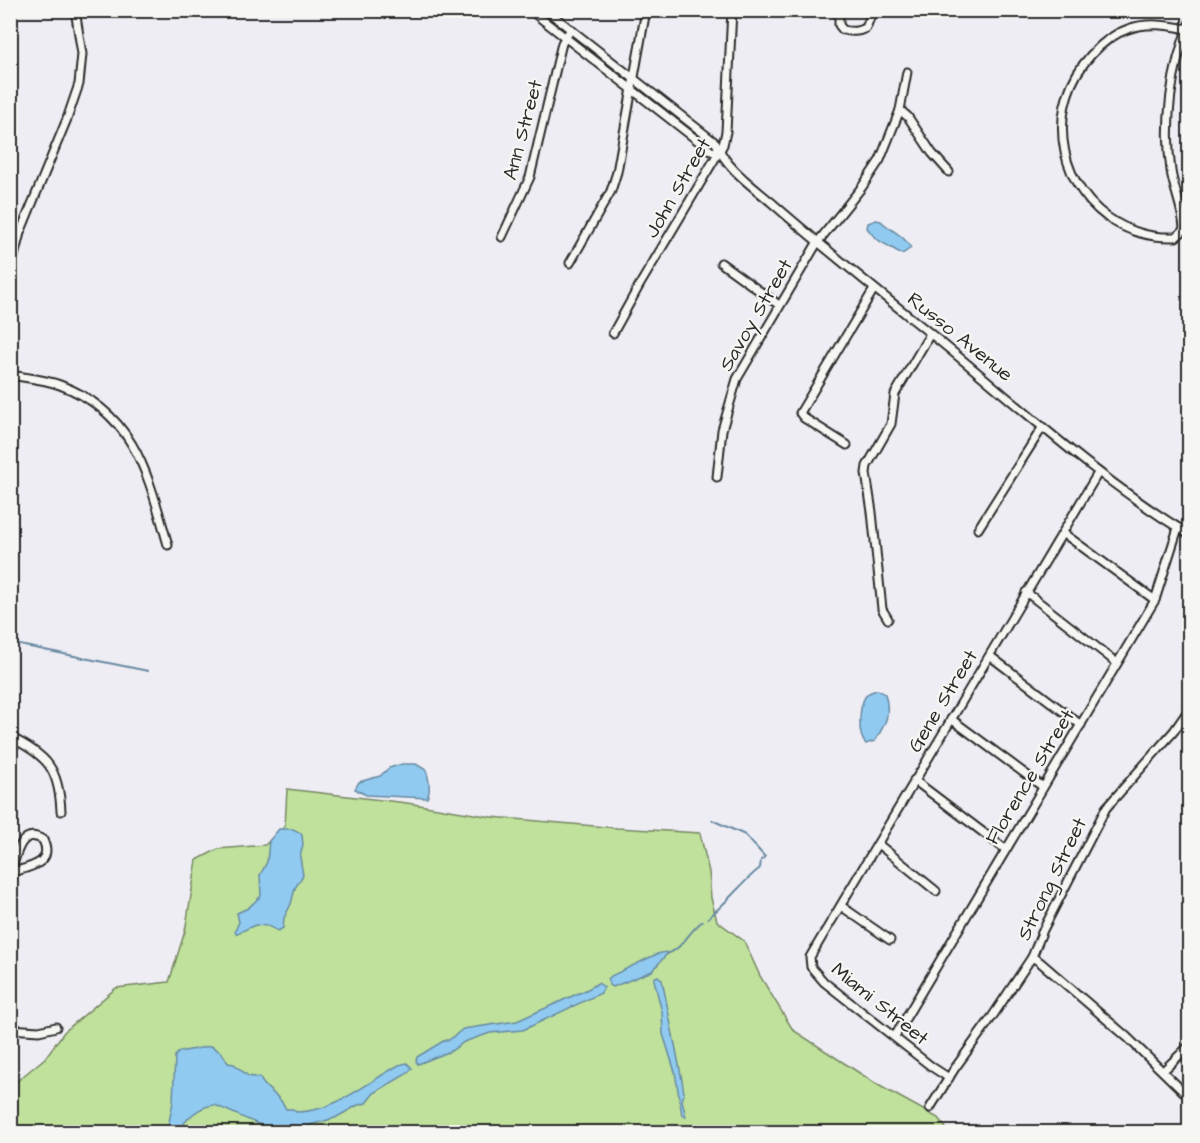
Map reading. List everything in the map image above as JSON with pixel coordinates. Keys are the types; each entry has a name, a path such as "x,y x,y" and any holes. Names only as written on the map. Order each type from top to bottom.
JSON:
{"street":[{"path":"10,272 20,233 79,84 82,54 75,10"},
{"name":"Russo Avenue","path":"530,10 711,152 720,153"},
{"name":"Russo Avenue","path":"546,10 716,143 720,153 731,166 817,243 985,378 1042,428 1098,472 1190,535"},
{"path":"570,263 611,191 617,172 646,10"},
{"name":"John Street","path":"613,333 720,153 726,132 732,10"},
{"path":"839,10 839,25 843,30 851,32 858,32 866,28 873,10"},
{"path":"1151,25 1188,26 1173,82 1168,131 1171,171 1184,230 1176,237 1146,235 1114,221 1096,207 1080,189 1068,165 1063,148 1064,108 1069,90 1079,70 1101,45 1118,33 1129,28 1151,25"},
{"name":"Ann Street","path":"502,237 530,177 562,43 571,29"},
{"name":"Savoy Street","path":"717,477 722,430 737,379 817,243 862,187 880,160 900,110 907,72"},
{"path":"900,110 908,117 932,153 949,172"},
{"path":"721,263 779,305"},
{"path":"847,445 804,418 800,413 874,289"},
{"path":"888,619 882,609 867,466 891,424 895,394 930,334"},
{"path":"10,375 42,380 73,391 101,408 122,429 139,454 144,466 168,544"},
{"path":"978,529 1042,428"},
{"name":"Gene Street","path":"815,946 841,906 1098,472"},
{"name":"Florence Street","path":"895,1036 1155,600 1178,528"},
{"path":"1063,533 1155,600"},
{"path":"1026,592 1117,663"},
{"path":"990,656 1081,725"},
{"name":"Strong Street","path":"1189,709 1174,731 1106,808 1043,930 1032,957 1127,1037 1190,1098"},
{"path":"951,719 1044,787"},
{"path":"10,737 27,746 50,766 60,792 61,811"},
{"path":"914,780 1005,849"},
{"path":"34,836 43,840 46,850 41,861 34,866 11,873 20,843 34,836"},
{"path":"878,844 936,891"},
{"path":"841,906 890,940"},
{"name":"Miami Street","path":"815,946 810,961 815,973 932,1068 949,1078"},
{"path":"930,1108 1032,957"},
{"path":"10,1029 39,1031 56,1027"},
{"path":"1163,1071 1190,1045"}],"green space":[{"path":"287,789 407,803 492,817 700,833 717,921 744,941 760,976 793,1030 878,1085 938,1118 949,1132 11,1132 11,1086 45,1058 64,1032 116,988 169,982 185,931 197,860 218,849 265,845 285,826"}],"water":[{"path":"881,221 901,236 911,248 902,254 876,239 867,228 868,223"},
{"path":"878,690 885,694 888,708 886,719 875,741 866,744 860,728 861,707 866,695"},
{"path":"402,764 416,764 426,770 429,784 427,798 366,795 355,789 359,782 380,776 389,768"},
{"path":"279,829 293,829 299,832 302,835 303,845 300,857 303,875 295,888 284,918 283,928 278,931 268,926 255,925 236,934 239,922 237,913 248,908 261,896 260,875 267,862 269,841"},
{"path":"666,952 667,954 652,971 613,987 609,985 608,979 611,976"},
{"path":"658,976 662,980 681,1075 684,1093 682,1100 686,1117 682,1115 675,1072 663,1034 662,1012 654,980"},
{"path":"598,983 604,987 601,993 523,1030 490,1033 464,1042 451,1051 418,1064 416,1061 417,1057 445,1040 449,1040 463,1029 517,1021"},
{"path":"211,1046 222,1053 228,1063 234,1064 248,1076 260,1078 265,1086 280,1099 286,1109 293,1109 296,1112 310,1111 337,1102 399,1065 407,1063 412,1068 408,1073 374,1093 366,1103 335,1118 310,1125 305,1132 299,1126 287,1125 279,1130 267,1128 215,1105 193,1114 179,1132 167,1132 173,1102 175,1056 179,1052"}],"waterway":[{"path":"10,643 148,671"},
{"path":"708,918 760,868 761,860 765,857 745,835 712,820"},
{"path":"667,954 678,948 703,921"}]}
